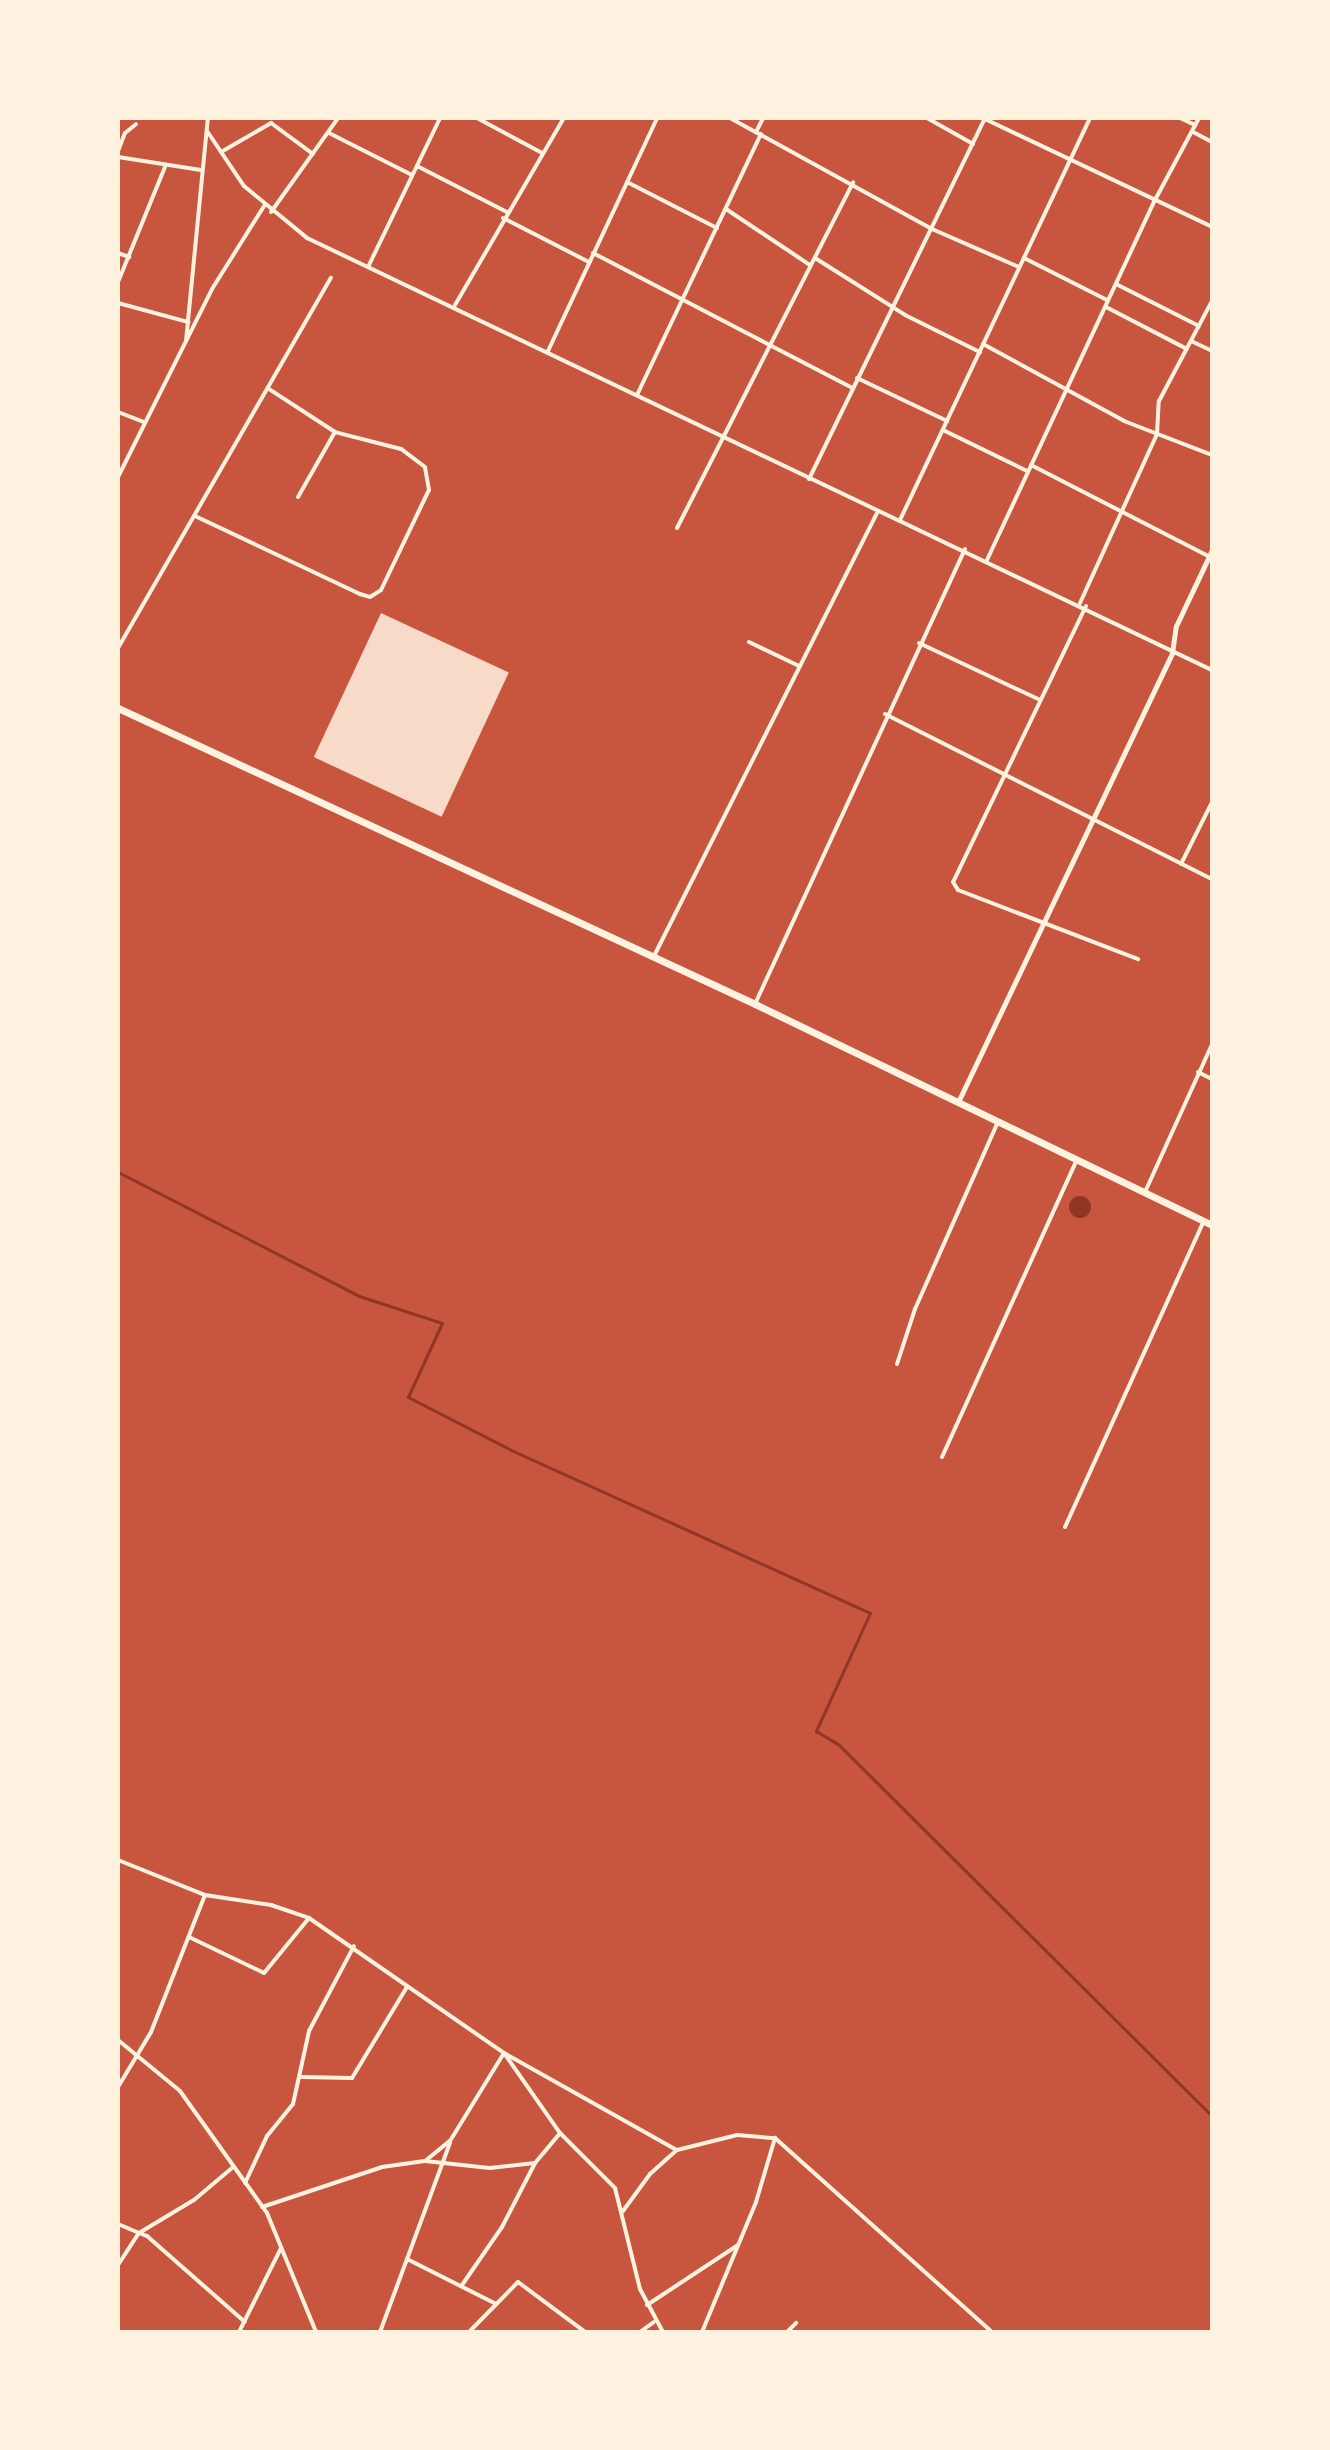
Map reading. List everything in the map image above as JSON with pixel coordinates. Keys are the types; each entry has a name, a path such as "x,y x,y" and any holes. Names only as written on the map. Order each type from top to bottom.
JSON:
{"highway":[{"path":"118,708 755,1004 1208,1223"}],"street":[{"path":"186,343 208,118"},
{"path":"271,212 338,118"},
{"path":"369,265 440,118"},
{"path":"477,118 542,153"},
{"path":"455,305 564,118"},
{"path":"548,351 657,118"},
{"path":"730,118 853,182 932,229 1019,267"},
{"path":"637,395 726,209 763,118"},
{"path":"927,118 973,144"},
{"path":"900,520 1090,118"},
{"path":"1180,118 1195,125"},
{"path":"987,560 1155,200 1199,118"},
{"path":"809,479 857,378 897,306 985,119 1212,227"},
{"path":"221,152 272,120 313,154"},
{"path":"118,151 125,133 136,124"},
{"path":"207,131 264,206 307,238 455,305 809,479 1080,603 1172,653 1212,670"},
{"path":"1192,132 1212,142"},
{"path":"329,133 412,175"},
{"path":"118,157 165,167 201,170"},
{"path":"417,166 507,212"},
{"path":"118,282 165,167"},
{"path":"627,182 717,228"},
{"path":"677,528 721,436 853,182"},
{"path":"118,477 186,343 264,206"},
{"path":"726,209 810,265"},
{"path":"503,218 589,262"},
{"path":"118,253 129,257"},
{"path":"593,253 852,388"},
{"path":"815,258 980,352"},
{"path":"1024,258 1108,300"},
{"path":"118,648 331,278"},
{"path":"1116,284 1199,326"},
{"path":"1080,603 1157,434 1159,401 1212,301"},
{"path":"118,303 188,322"},
{"path":"1106,307 1187,349"},
{"path":"1191,341 1212,351"},
{"path":"983,344 1157,434 1212,455"},
{"path":"857,378 947,421"},
{"path":"195,516 360,594 375,596 429,490 428,474 410,452 335,432 269,389"},
{"path":"118,412 144,422"},
{"path":"943,430 1028,471"},
{"path":"298,497 335,432"},
{"path":"958,1102 1172,653 1176,626 1211,555 1031,465"},
{"path":"653,958 878,511"},
{"path":"755,1004 885,714 965,549"},
{"path":"1086,606 953,882 958,890 1138,959"},
{"path":"749,642 799,666"},
{"path":"919,643 1040,700"},
{"path":"885,714 1091,821 1212,879"},
{"path":"1181,864 1212,802"},
{"path":"1145,1192 1212,1044"},
{"path":"1198,1072 1212,1079"},
{"path":"897,1364 998,1122"},
{"path":"942,1457 1077,1160"},
{"path":"1065,1527 1208,1223"},
{"path":"118,1860 205,1895 271,1905 309,1918 354,1946 407,1987 504,2053 677,2150"},
{"path":"118,2087 139,2055 205,1895"},
{"path":"189,1937 264,1973 309,1918"},
{"path":"245,2183 267,2136 287,2116 302,2077 312,2023 354,1946"},
{"path":"302,2077 352,2078 407,1987"},
{"path":"118,2040 180,2091 262,2207 316,2332"},
{"path":"504,2053 560,2133 603,2171 623,2212 632,2263 647,2305 663,2332"},
{"path":"380,2332 450,2141 504,2053"},
{"path":"462,2285 502,2227 535,2163 560,2133"},
{"path":"623,2212 650,2174 677,2150 737,2135 775,2138 992,2332"},
{"path":"702,2332 738,2245 775,2138"},
{"path":"425,2161 450,2141"},
{"path":"262,2207 382,2167 425,2161 443,2166 535,2163"},
{"path":"118,2265 139,2233 194,2200 233,2167"},
{"path":"118,2224 139,2233 245,2322"},
{"path":"647,2305 738,2245"},
{"path":"239,2332 281,2247"},
{"path":"407,2259 496,2304"},
{"path":"469,2332 522,2283 585,2332"},
{"path":"640,2332 654,2321"},
{"path":"787,2332 796,2323"}],"shaded area":[{"path":"1080,1196 1088,1199 1091,1207 1088,1215 1080,1218 1072,1215 1069,1207 1072,1199"}],"building":[{"path":"381,613 509,673 442,817 314,757"}],"waterway":[{"path":"118,1172 359,1296 442,1323 408,1397 511,1450 870,1613 816,1731 839,1745 1212,2116"}]}
